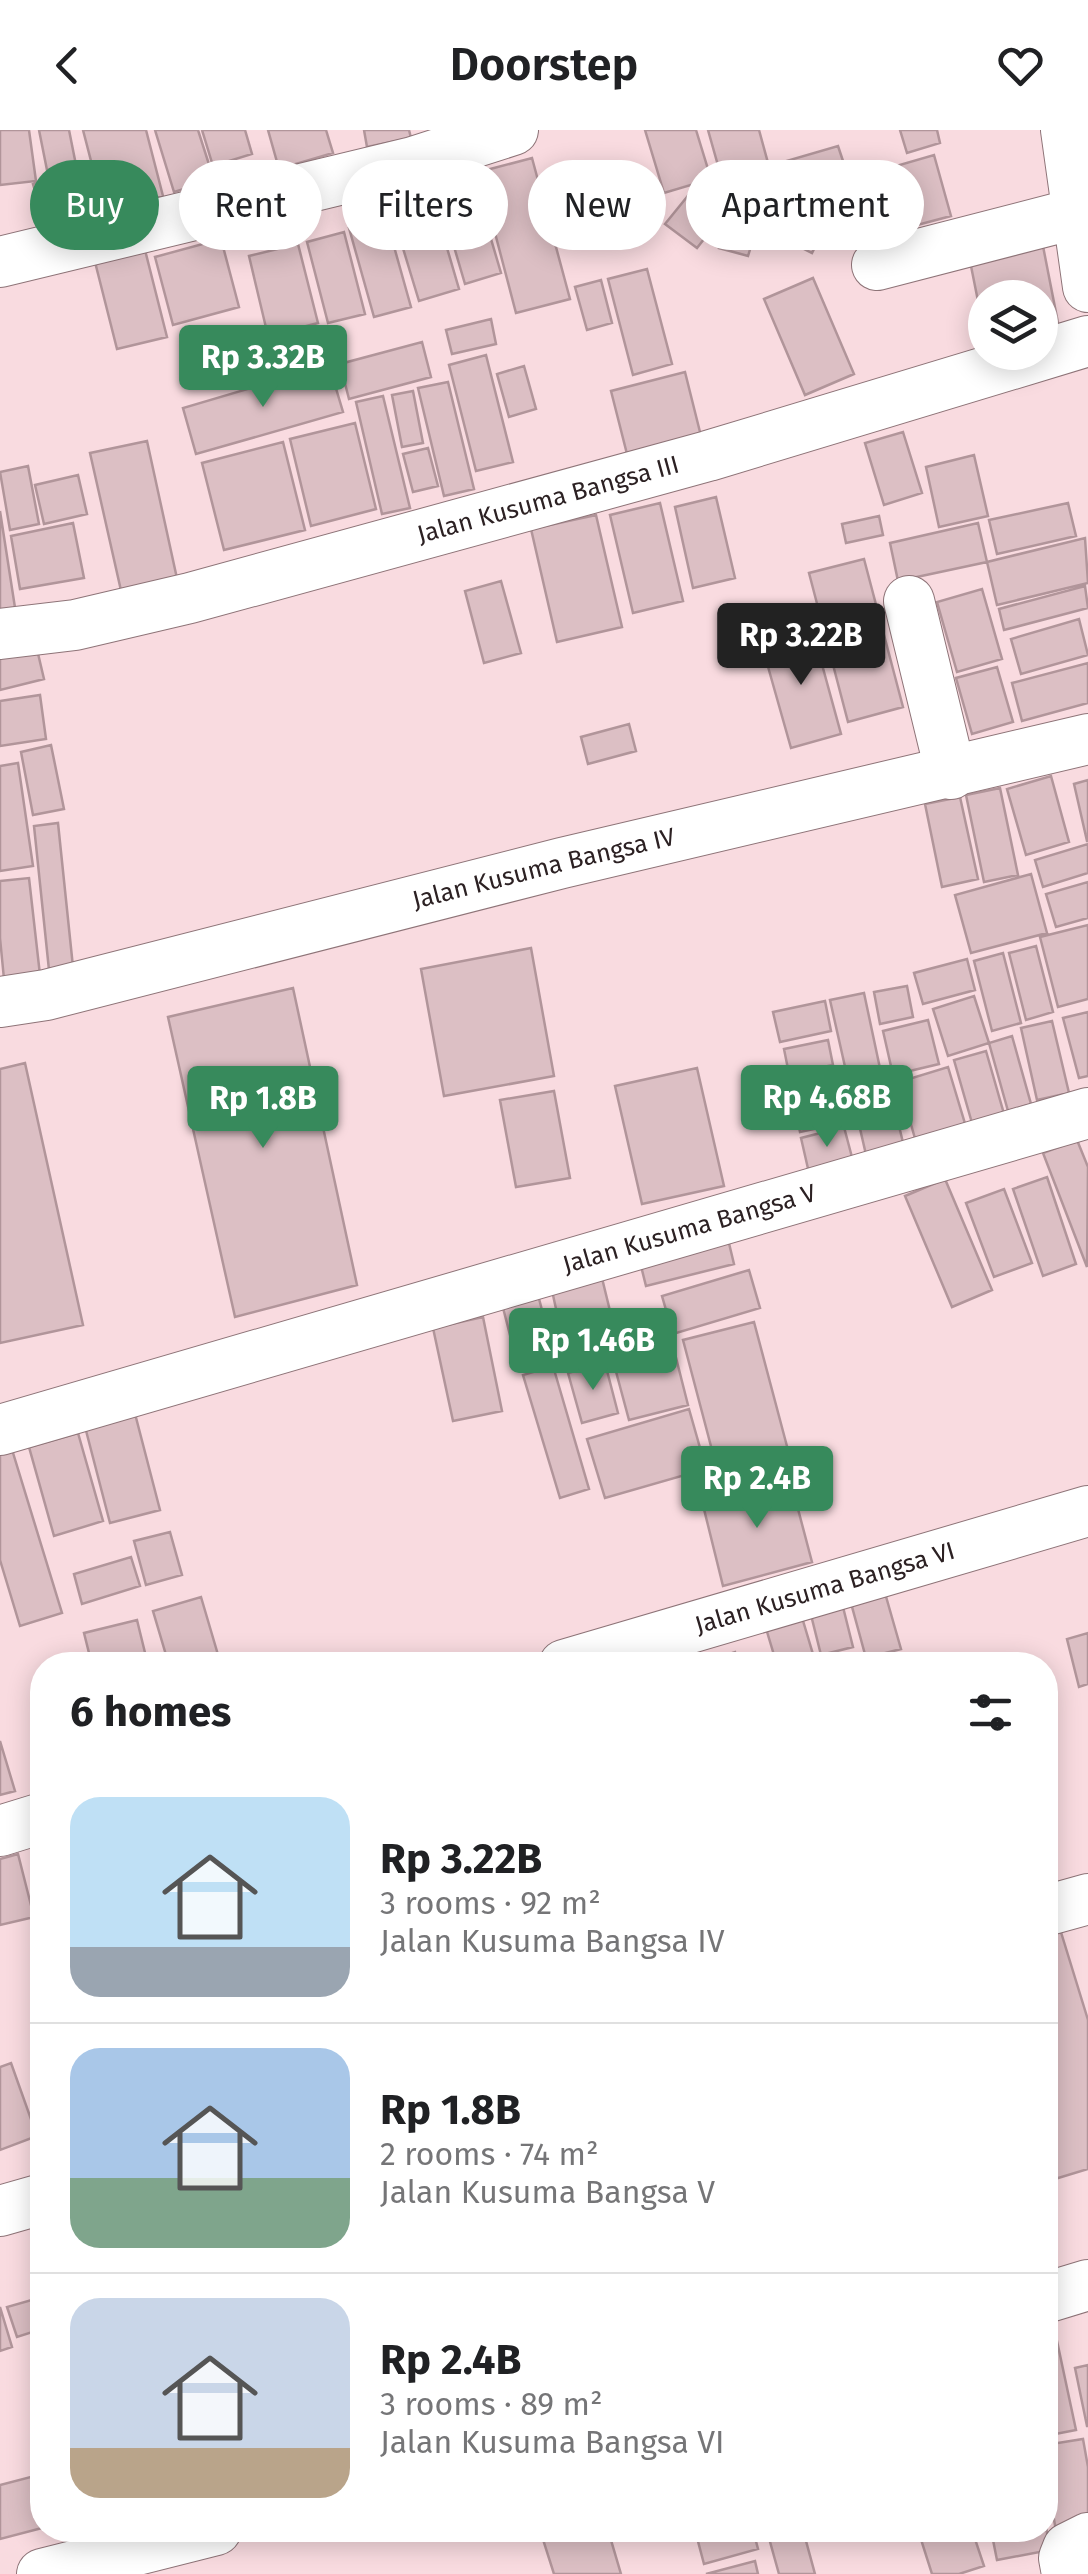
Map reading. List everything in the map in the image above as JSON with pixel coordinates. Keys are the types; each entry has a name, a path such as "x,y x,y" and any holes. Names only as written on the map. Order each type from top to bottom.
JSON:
{"street":[{"path":"0,262 394,167 513,130"},
{"path":"1066,130 1088,287"},
{"path":"878,265 1078,213"},
{"name":"Jalan Kusuma Bangsa III","path":"0,634 75,625 190,598 708,456 1088,342"},
{"path":"909,602 951,774"},
{"name":"Jalan Kusuma Bangsa IV","path":"0,1002 46,994 562,863 1088,739"},
{"name":"Jalan Kusuma Bangsa V","path":"0,1430 1088,1113"},
{"name":"Jalan Kusuma Bangsa VI","path":"608,1652 1088,1511"},
{"path":"0,1831 30,1822"},
{"path":"1058,1907 1088,1898"},
{"path":"0,2211 30,2202"},
{"path":"1058,2294 1088,2285"},
{"path":"1066,2574 1064,2558 1068,2548 1088,2538"},
{"path":"42,2574 193,2548"}],"building":[{"path":"0,130 29,130 33,160 30,160 30,182 0,185"},
{"path":"39,130 69,130 75,160 45,160"},
{"path":"83,130 146,130 154,160 91,160"},
{"path":"155,130 198,130 208,160 179,160 179,190 174,192"},
{"path":"202,130 245,130 252,154 232,160 211,160"},
{"path":"268,130 326,130 333,153 309,160 276,160"},
{"path":"364,130 409,130 411,138 367,147"},
{"path":"645,130 696,130 705,160 686,160 686,186 666,192 666,160 654,160"},
{"path":"708,130 759,130 767,160 716,160"},
{"path":"900,130 937,130 940,143 907,153"},
{"path":"838,146 843,160 790,160"},
{"path":"934,155 951,216 924,223 924,160 917,160"},
{"path":"532,158 528,160 528,250 557,250 570,299 516,313 499,250 508,250 508,164"},
{"path":"686,198 686,240 666,223"},
{"path":"342,233 342,250 349,250 365,314 328,323 309,250 322,250 322,238"},
{"path":"1042,241 1050,280 974,280 969,256"},
{"path":"145,250 167,337 117,349 95,262"},
{"path":"181,250 224,250 239,307 173,325 155,257"},
{"path":"274,250 300,250 318,323 268,336 249,256"},
{"path":"355,250 395,250 411,307 374,317"},
{"path":"404,250 448,250 459,289 419,301"},
{"path":"455,250 494,250 501,273 465,284"},
{"path":"726,250 750,250 748,256"},
{"path":"857,250 906,250 861,263"},
{"path":"647,269 672,364 633,375 608,279"},
{"path":"813,278 854,374 805,395 764,299"},
{"path":"601,280 612,323 587,330 575,287"},
{"path":"491,319 496,344 452,354 446,330"},
{"path":"422,342 431,377 349,399 340,364"},
{"path":"486,355 513,462 476,471 449,365"},
{"path":"329,365 343,412 196,454 183,408"},
{"path":"524,366 536,409 509,417 497,374"},
{"path":"685,372 701,436 627,454 611,391"},
{"path":"448,382 474,489 444,496 418,388"},
{"path":"413,391 423,443 402,447 392,395"},
{"path":"383,396 410,508 382,514 356,402"},
{"path":"355,423 376,509 311,526 290,439"},
{"path":"903,432 922,493 884,505 865,443"},
{"path":"147,441 178,583 122,595 90,453"},
{"path":"283,442 305,530 224,550 202,463"},
{"path":"428,448 438,486 413,492 403,454"},
{"path":"974,455 988,516 939,527 926,467"},
{"path":"28,466 39,524 10,530 0,472"},
{"path":"78,475 87,514 44,524 35,485"},
{"path":"716,497 735,578 693,588 675,507"},
{"path":"660,503 683,601 633,613 610,515"},
{"path":"1068,503 1076,536 997,554 989,520"},
{"path":"0,511 16,614 0,617"},
{"path":"596,515 622,627 557,642 531,529"},
{"path":"879,516 883,535 846,543 842,524"},
{"path":"73,523 84,578 20,589 11,536"},
{"path":"978,523 987,562 898,581 890,543"},
{"path":"1085,538 1088,583 997,605 987,562"},
{"path":"864,559 903,707 848,722 809,573"},
{"path":"501,581 521,653 484,663 465,591"},
{"path":"1085,586 1088,608 1004,630 999,609"},
{"path":"982,589 1002,659 957,672 937,602"},
{"path":"1079,619 1088,655 1021,674 1011,639"},
{"path":"812,628 841,734 791,748 761,642"},
{"path":"36,645 44,679 0,690 0,654"},
{"path":"1088,663 1088,703 1022,721 1012,683"},
{"path":"997,667 1013,722 972,734 956,678"},
{"path":"40,695 46,739 0,746 0,701"},
{"path":"629,724 636,751 588,764 581,737"},
{"path":"51,745 64,809 33,815 21,752"},
{"path":"18,763 33,866 0,871 0,766"},
{"path":"1051,776 1069,842 1026,855 1007,789"},
{"path":"1088,780 1088,841 1087,841 1074,784"},
{"path":"1000,788 1018,875 984,882 966,795"},
{"path":"960,797 978,879 942,887 925,804"},
{"path":"58,823 73,967 49,970 34,826"},
{"path":"1088,844 1088,873 1043,887 1035,860"},
{"path":"1031,874 1047,933 971,953 955,895"},
{"path":"29,878 40,975 4,979 0,881"},
{"path":"1088,882 1088,918 1056,927 1046,894"},
{"path":"1088,925 1088,999 1058,1007 1040,937"},
{"path":"1036,946 1053,1012 1026,1020 1009,953"},
{"path":"531,948 554,1076 444,1096 421,969"},
{"path":"1003,953 1021,1023 992,1031 974,961"},
{"path":"967,959 975,990 923,1004 914,973"},
{"path":"907,986 913,1017 880,1024 874,992"},
{"path":"293,988 357,1285 235,1317 168,1017"},
{"path":"864,993 881,1073 848,1080 830,1000"},
{"path":"974,996 989,1043 948,1056 933,1009"},
{"path":"825,1001 831,1031 780,1042 773,1012"},
{"path":"1088,1012 1088,1076 1079,1078 1063,1018"},
{"path":"928,1020 939,1064 893,1075 883,1031"},
{"path":"1052,1021 1069,1093 1037,1100 1021,1028"},
{"path":"1012,1036 1031,1104 1008,1111 989,1043"},
{"path":"828,1040 833,1065 789,1074 784,1049"},
{"path":"986,1051 1004,1114 972,1123 954,1060"},
{"path":"25,1063 83,1325 0,1343 0,1069"},
{"path":"948,1067 966,1127 916,1142 899,1082"},
{"path":"697,1068 724,1186 642,1204 615,1086"},
{"path":"887,1076 905,1151 867,1159 850,1085"},
{"path":"838,1089 846,1122 800,1132 793,1099"},
{"path":"554,1091 570,1178 516,1187 500,1100"},
{"path":"844,1127 853,1161 809,1173 801,1138"},
{"path":"1077,1140 1088,1167 1087,1267 1043,1153"},
{"path":"1047,1177 1076,1264 1043,1276 1013,1189"},
{"path":"945,1179 992,1290 952,1307 905,1196"},
{"path":"1004,1189 1032,1263 994,1277 966,1203"},
{"path":"727,1235 734,1264 646,1286 639,1258"},
{"path":"749,1270 760,1308 673,1334 662,1296"},
{"path":"601,1274 611,1315 560,1327 551,1286"},
{"path":"537,1291 554,1356 518,1366 501,1300"},
{"path":"483,1317 502,1411 453,1421 433,1328"},
{"path":"754,1322 788,1450 717,1469 683,1340"},
{"path":"671,1338 688,1405 629,1420 611,1353"},
{"path":"605,1363 618,1413 582,1423 568,1373"},
{"path":"553,1366 589,1489 560,1498 523,1375"},
{"path":"133,1406 160,1510 110,1523 83,1419"},
{"path":"689,1409 706,1469 605,1498 587,1439"},
{"path":"78,1433 103,1521 54,1536 29,1447"},
{"path":"10,1443 62,1613 20,1626 0,1560 0,1446"},
{"path":"789,1475 812,1562 723,1586 702,1501"},
{"path":"170,1532 182,1575 146,1585 134,1541"},
{"path":"131,1557 140,1586 82,1604 74,1574"},
{"path":"885,1593 901,1649 864,1652 851,1603"},
{"path":"840,1595 853,1647 820,1652 808,1603"},
{"path":"201,1597 217,1652 165,1652 153,1611"},
{"path":"798,1604 812,1652 773,1652 762,1615"},
{"path":"137,1620 145,1652 89,1652 84,1633"},
{"path":"1088,1633 1088,1684 1079,1687 1067,1639"},
{"path":"0,1741 15,1791 0,1795"},
{"path":"18,1854 30,1901 30,1918 0,1925 0,1859"},
{"path":"1058,1922 1088,2020 1088,2169 1058,2178"},
{"path":"11,2063 30,2116 30,2139 0,2150 0,2067"},
{"path":"30,2300 30,2333 17,2337 7,2307"},
{"path":"0,2307 12,2347 0,2351"},
{"path":"1058,2346 1076,2430 1058,2433"},
{"path":"1088,2365 1088,2426 1087,2426 1075,2368"},
{"path":"1083,2439 1088,2467 1088,2525 1058,2531 1058,2443"},
{"path":"30,2477 30,2531 0,2539 0,2485"},
{"path":"544,2542 612,2542 621,2574 554,2574"},
{"path":"698,2542 756,2542 758,2549 704,2564"},
{"path":"770,2542 806,2542 815,2574 779,2574"},
{"path":"922,2542 976,2542 984,2566 959,2574 932,2574"},
{"path":"993,2542 1049,2542 1050,2550 997,2560"},
{"path":"755,2561 758,2574 706,2574"}]}
